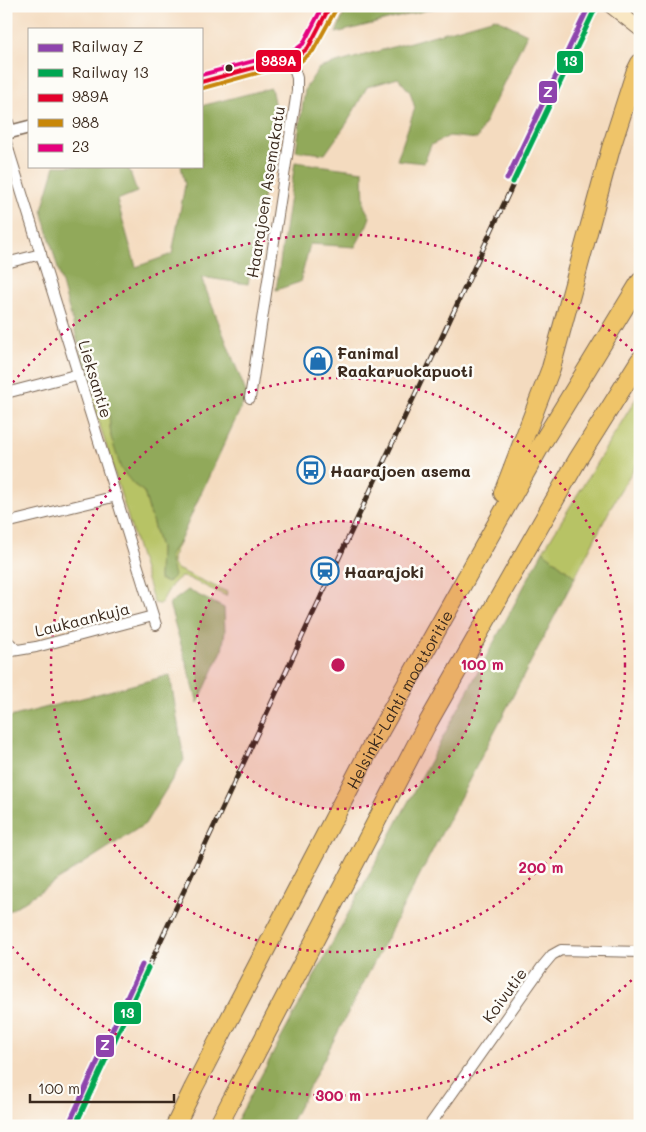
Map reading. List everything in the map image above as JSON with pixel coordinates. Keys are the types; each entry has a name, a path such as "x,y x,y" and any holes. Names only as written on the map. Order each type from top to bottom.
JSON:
{"highway":[{"path":"475,562 518,457 551,368 611,148 635,73 640,63"},
{"name":"Helsinki-Lahti moottoritie","path":"175,1126 371,747 542,443 640,282"},
{"path":"218,1126 426,726 578,459 640,360"}],"main road":[{"path":"612,7 640,29"}],"street":[{"path":"202,82 298,56 308,48 330,6"},
{"name":"Haarajoen Asemakatu","path":"250,398 297,91 297,78 291,59"},
{"name":"Lieksantie","path":"6,116 8,135 41,254 154,620"},
{"path":"8,135 28,127"},
{"path":"6,262 41,254"},
{"path":"6,393 79,374"},
{"path":"6,523 116,496"},
{"name":"Laukaankuja","path":"6,652 154,620"},
{"name":"Laukaankuja","path":"6,640 17,650"},
{"name":"Koivutie","path":"429,1126 552,955 561,950 640,952"}],"green space":[{"path":"347,6 443,6 336,33"},
{"path":"495,18 527,34 477,139 449,136 431,145 424,163 397,160 415,108 410,92 398,78 367,87 347,123 325,154 296,151 305,89 319,68"},
{"path":"271,88 274,102 264,193 248,284 201,277 247,395 180,541 169,556 174,576 167,583 159,579 160,548 144,492 133,484 121,469 111,437 109,414 99,405 83,361 42,210 54,168 129,168 137,192 117,200 136,267 172,254 185,185 181,168 202,168 202,106"},
{"path":"295,162 363,171 364,206 370,217 355,247 310,244 300,282 276,290"},
{"path":"80,360 83,361 99,405 109,414 111,437 133,484 144,492 160,548 159,579 171,568 169,557 180,541 172,558 173,565 177,569 227,592 226,596 188,578 181,577 172,585 161,603 154,603"},
{"path":"640,392 640,459 618,494 575,577 543,551"},
{"path":"543,551 575,577 289,1126 234,1126"},
{"path":"188,590 224,608 225,632 222,651 198,703 169,604"},
{"path":"170,675 184,760 145,824 6,913 6,718"}],"railway":[{"path":"148,968 515,180"}],"rail line":[{"name":"Z","path":"507,179 589,6"},
{"name":"13","path":"513,182 595,9"},
{"name":"Z","path":"68,1126 142,965"},
{"name":"13","path":"75,1126 148,968"}],"transit line":[{"name":"23","path":"202,75 295,50 303,44 323,6"},
{"name":"989A","path":"202,82 298,56 308,48 330,6"},
{"name":"988","path":"203,88 301,61 313,51 336,9"}],"place":[{"name":"Fanimal Raakaruokapuoti","path":"318,361"},
{"name":"Haarajoen asema","path":"311,470"},
{"name":"Haarajoki","path":"325,571"}]}
